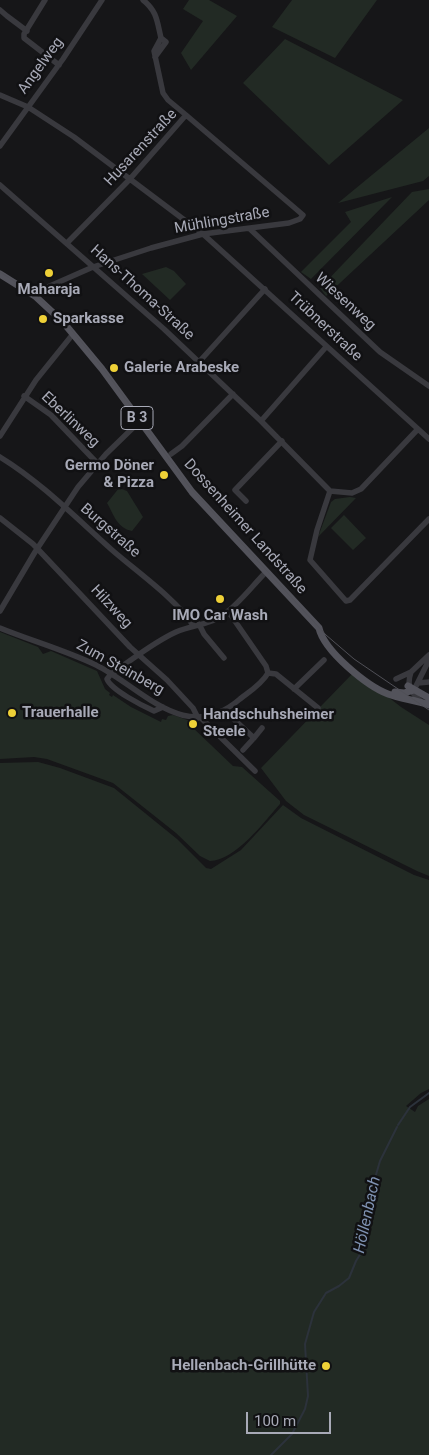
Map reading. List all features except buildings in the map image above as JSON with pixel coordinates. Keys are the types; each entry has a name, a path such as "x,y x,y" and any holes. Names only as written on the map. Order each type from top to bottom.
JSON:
{"main road":[{"name":"Dossenheimer Landstraße","path":"0,274 35,296 73,334 102,369 192,492 319,628 323,639 342,661 373,686 389,694 427,702"},
{"name":"Dossenheimer Landstraße","path":"373,686 402,694 413,688 427,702"}],"street":[{"path":"45,0 24,34 24,38 59,65"},
{"name":"Angelweg","path":"0,146 59,65 102,0"},
{"path":"143,0 152,7 161,38 154,50 163,93 168,100 186,115"},
{"path":"0,10 27,30"},
{"name":"Trübnerstraße","path":"0,95 28,106 74,137 203,234 429,439"},
{"name":"Husarenstraße","path":"67,242 129,180 186,115 298,210 303,217"},
{"name":"Hans-Thoma-Straße","path":"0,185 145,311 261,421 330,491"},
{"name":"Mühlingstraße","path":"35,296 44,289 93,267 151,248 203,234 289,223 303,217"},
{"name":"Wiesenweg","path":"250,229 380,352 429,386"},
{"path":"199,362 265,289"},
{"path":"0,436 24,396 73,334"},
{"path":"261,421 326,347"},
{"path":"171,454 182,446 233,394"},
{"name":"Eberlinweg","path":"24,396 50,415 98,464"},
{"path":"0,611 64,507 98,464 126,433 140,421"},
{"path":"418,429 361,489 352,493 330,491 317,530 310,560 346,601 429,519"},
{"path":"246,501 235,490 282,442"},
{"name":"Burgstraße","path":"0,457 22,472 64,507 174,604 196,625 224,658"},
{"name":"Hilzweg","path":"0,518 38,549 130,647 189,703 200,718"},
{"path":"163,706 154,711 119,691 106,681 111,674 167,636 212,621 228,612 266,572"},
{"path":"228,612 266,666 268,673"},
{"name":"Zum Steinberg","path":"0,628 70,654 111,674 141,695 163,706 184,715 200,718 255,771"},
{"path":"413,688 408,680 412,672 429,655"},
{"path":"294,689 324,660"},
{"path":"413,688 429,663"},
{"path":"396,679 412,672"},
{"path":"268,673 276,674 318,708"},
{"path":"200,718 226,711 262,681 268,673"},
{"path":"413,688 429,682"},
{"path":"226,711 254,738"},
{"path":"243,750 262,728"}],"shaded area":[{"path":"189,0 209,0 237,16 191,70 181,53 203,21 183,9"},
{"path":"292,0 377,0 335,58 272,27"},
{"path":"285,39 403,100 329,165 243,83"},
{"path":"429,128 429,176 423,181 338,203"},
{"path":"429,189 429,200 326,296 320,288 412,192"},
{"path":"392,197 311,279 301,272 351,222 345,212"},
{"path":"166,267 174,271 186,284 170,300 142,274"},
{"path":"119,488 127,491 143,517 132,531 119,524 107,503"},
{"path":"356,498 318,537 331,502 335,499"},
{"path":"344,515 366,538 353,550 331,528"},
{"path":"0,632 38,647 43,654 51,651 97,671 105,689 110,693 109,695 112,697 113,695 131,707 161,722 162,719 166,720 168,716 173,715 190,721 190,725 233,766 242,767 280,801 280,804 249,839 230,854 210,861 200,856 176,833 113,783 47,759 34,757 0,759"},
{"path":"355,671 401,707 429,725 429,876 304,815 286,801 261,768"},
{"path":"38,762 114,788 177,839 206,868 211,869 241,850 283,805 301,818 414,875 429,880 429,1089 421,1093 406,1106 415,1112 418,1106 429,1099 429,1455 0,1455 0,763"}],"waterway":[{"name":"Höllenbach","path":"398,1125 410,1107 429,1093"},
{"name":"Höllenbach","path":"271,1455 292,1434 305,1409 308,1396 305,1344 314,1312 326,1293 349,1278 364,1248 366,1209 380,1161 397,1127"}],"tram line":[{"path":"0,272 36,295 64,321 103,368 188,485 326,635 354,659 429,710"}],"place":[{"name":"Maharaja","path":"49,273"},
{"name":"Sparkasse","path":"43,319"},
{"name":"Galerie Arabeske","path":"114,368"},
{"name":"Germo Döner & Pizza","path":"164,475"},
{"name":"IMO Car Wash","path":"220,599"},
{"name":"Trauerhalle","path":"12,713"},
{"name":"Handschuhsheimer Steele","path":"193,724"},
{"name":"Hellenbach-Grillhütte","path":"326,1366"}]}
